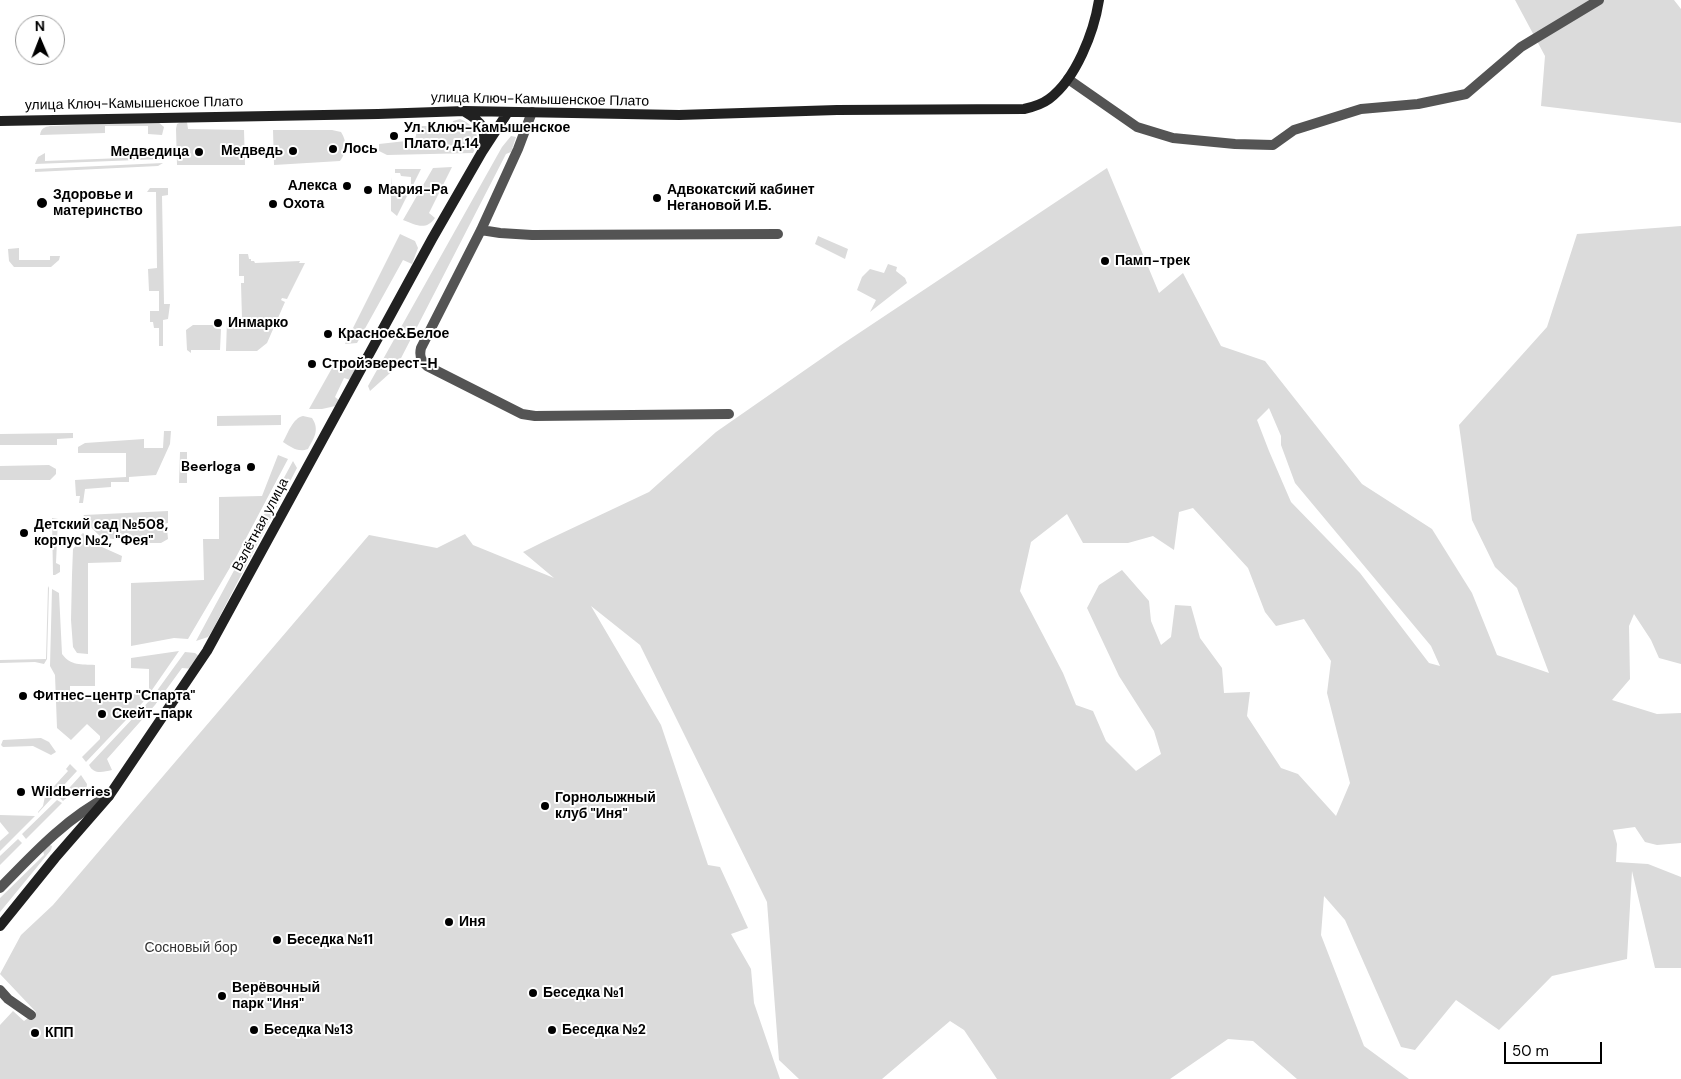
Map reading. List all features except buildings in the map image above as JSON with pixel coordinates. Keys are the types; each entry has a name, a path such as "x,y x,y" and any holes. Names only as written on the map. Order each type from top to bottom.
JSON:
{"main road":[{"name":"улица Ключ-Камышенское Плато","path":"0,121 464,111 678,115 837,110 1024,109 1034,107 1048,100 1068,79 1086,45 1099,0"},
{"path":"464,111 482,126 484,140 482,152"},
{"name":"Взлётная улица","path":"0,926 55,858 110,796 208,651 332,419 482,152 508,112"}],"street":[{"path":"1068,79 1137,127 1173,138 1235,144 1274,145 1294,130 1361,109 1418,104 1466,94 1521,47 1599,0"},
{"path":"532,112 518,149 481,230 420,349 420,358 427,366 522,414 535,416 729,414"},
{"path":"481,230 532,235 778,234"},
{"path":"0,888 46,841 94,804 110,796"},
{"path":"0,990 31,1016"}],"green space":[{"path":"1515,0 1674,0 1681,9 1681,123 1541,106 1545,56"},
{"path":"460,119 470,125 476,133 477,142 473,153 387,155 379,151 379,144 415,140 418,126 453,126 453,121"},
{"path":"158,122 164,127 162,135 148,134 148,126 105,126 105,133 40,135 42,129 50,126"},
{"path":"187,122 188,129 244,130 245,165 177,165 176,129 177,124"},
{"path":"273,130 332,130 341,132 345,143 344,154 340,161 274,165"},
{"path":"511,136 516,137 511,152 506,154 399,365 370,391 368,386 502,147"},
{"path":"150,149 162,149 163,159 35,164 38,157 45,153 45,161 149,157"},
{"path":"163,163 158,166 35,172 35,169"},
{"path":"452,167 429,213 435,218 432,222 421,226 403,220 433,168"},
{"name":"Сосновый бор","path":"1107,168 1159,293 1183,273 1221,346 1265,361 1362,484 1432,529 1472,593 1497,655 1549,673 1517,588 1495,567 1472,520 1459,425 1547,327 1577,234 1681,226 1681,664 1659,658 1651,640 1634,614 1629,626 1630,679 1612,700 1657,714 1681,713 1681,843 1657,845 1645,842 1635,827 1613,830 1617,844 1616,862 1648,864 1681,877 1681,968 1655,968 1632,871 1627,959 1552,976 1499,1030 1456,1000 1415,1050 1401,1047 1345,920 1324,896 1321,935 1364,1046 1409,1079 1297,1079 1253,1041 1228,1039 1170,1079 997,1079 964,1030 950,1021 882,1079 799,1079 779,1060 767,902 640,645 591,606 661,725 708,865 720,867 748,928 731,934 751,969 754,1003 780,1079 0,1079 0,1025 13,1011 24,1021 36,1012 0,974 21,935 53,905 369,535 437,548 465,534 473,545 554,578 523,552 649,492 716,432 841,345","holes":["1269,408 1281,436 1281,445 1295,483 1431,646 1440,666 1429,663 1360,573 1291,502 1257,420","1193,508 1248,568 1265,612 1276,626 1304,619 1331,661 1327,693 1350,783 1336,816 1298,774 1281,768 1247,716 1250,692 1224,693 1222,668 1200,638 1191,606 1175,605 1171,637 1161,645 1151,621 1149,601 1122,570 1099,585 1087,608 1119,676 1154,731 1161,754 1136,771 1106,741 1093,711 1076,705 1063,673 1020,591 1031,542 1067,514 1083,543 1128,543 1153,536 1174,550 1179,512"]},
{"path":"395,169 421,169 411,189 391,189 392,177 392,186 411,186 411,177 395,173"},
{"path":"150,188 168,188 168,195 162,196 164,304 170,304 168,319 163,320 163,346 159,346 159,328 154,328 153,322 150,322 150,311 159,311 159,291 149,291 148,269 157,268 156,192 147,192"},
{"path":"391,192 409,192 397,216 391,211"},
{"path":"400,234 415,241 418,248 412,264 403,260 357,343 345,344"},
{"path":"818,236 848,249 845,259 815,244"},
{"path":"19,248 19,260 50,260 50,256 60,256 59,260 51,267 14,267 9,261 8,249"},
{"path":"239,254 248,254 249,259 255,263 300,261 299,263 305,263 287,299 282,298 281,300 285,302 267,343 257,351 226,351 227,320 242,319 241,283 244,283 244,276 239,276"},
{"path":"888,264 897,267 896,271 905,278 907,283 870,312 876,300 857,290 862,277 870,269 884,273"},
{"path":"193,325 215,325 214,328 221,329 220,350 191,350 191,353 187,350 186,330"},
{"path":"336,361 349,362 356,367 358,370 354,381 344,378 335,397 341,402 340,405 322,409 309,409"},
{"path":"281,415 281,425 217,426 217,416"},
{"path":"303,416 312,418 316,430 308,449 301,450 295,449 283,442 296,420"},
{"path":"164,431 171,431 170,444 156,475 129,477 129,482 111,482 111,487 85,489 83,503 79,503 80,496 76,496 75,480 126,477 126,453 78,453 78,447 85,443 144,439 144,448 163,448"},
{"path":"73,433 73,438 57,439 57,445 0,445 0,434"},
{"path":"180,452 187,452 187,483 179,483"},
{"path":"278,455 288,459 235,559 188,639 174,638 131,646 131,583 204,580 203,539 219,539 219,497 262,496"},
{"path":"293,461 297,468 212,631 208,637 196,641"},
{"path":"49,465 56,469 56,474 50,480 0,480 0,466"},
{"path":"168,511 168,523 163,524 163,529 167,528 168,539 161,543 136,543 135,538 132,538 132,542 101,537 82,519 84,515"},
{"path":"52,518 58,519 56,563 60,565 60,572 55,575 53,575"},
{"path":"83,533 93,543 122,556 121,562 88,563 88,654 77,653 73,647 71,620 73,549 83,537 81,535"},
{"path":"48,586 47,659 44,664 35,662 0,663 0,660 46,659"},
{"path":"52,589 59,593 62,654 69,661 95,665 95,686 70,686 70,699 149,693 149,669 131,668 131,658 179,651 145,700 86,762 82,757 100,739 100,736 87,724 71,740 57,728 55,675 50,666"},
{"path":"185,652 195,653 199,656 194,669 182,668 155,705 107,759 112,770 96,772 93,770 89,765 151,699"},
{"path":"41,738 49,742 56,752 51,755 33,746 3,747 1,745 3,740"},
{"path":"70,764 77,771 38,813 43,806 45,796 68,771 66,769"},
{"path":"81,775 87,784 86,792 84,794 71,794 63,801 60,798"},
{"path":"57,800 62,803 26,839 22,834"},
{"path":"0,815 35,816 0,851 0,841 9,833 0,822"},
{"path":"18,839 22,843 0,865 0,856"},
{"path":"48,844 52,846 51,850 0,912 0,898 44,855 42,845"}],"place":[{"name":"Ул. Ключ-Камышенское Плато, д.14","path":"394,136"},
{"name":"Лось","path":"333,149"},
{"name":"Медведь","path":"293,151"},
{"name":"Медведица","path":"199,152"},
{"name":"Алекса","path":"347,186"},
{"name":"Мария-Ра","path":"368,190"},
{"name":"Адвокатский кабинет Негановой И.Б.","path":"657,198"},
{"name":"Здоровье и материнство","path":"42,203"},
{"name":"Охота","path":"273,204"},
{"name":"Памп-трек","path":"1105,261"},
{"name":"Инмарко","path":"218,323"},
{"name":"Красное&Белое","path":"328,334"},
{"name":"Стройэверест-Н","path":"312,364"},
{"name":"Beerloga","path":"251,467"},
{"name":"Детский сад №508, корпус №2, \"Фея\"","path":"24,533"},
{"name":"Фитнес-центр \"Спарта\"","path":"23,696"},
{"name":"Скейт-парк","path":"102,714"},
{"name":"Wildberries","path":"21,792"},
{"name":"Горнолыжный клуб \"Иня\"","path":"545,806"},
{"name":"Иня","path":"449,922"},
{"name":"Беседка №11","path":"277,940"},
{"name":"Беседка №1","path":"533,993"},
{"name":"Верёвочный парк \"Иня\"","path":"222,996"},
{"name":"Беседка №13","path":"254,1030"},
{"name":"Беседка №2","path":"552,1030"},
{"name":"КПП","path":"35,1033"}]}
